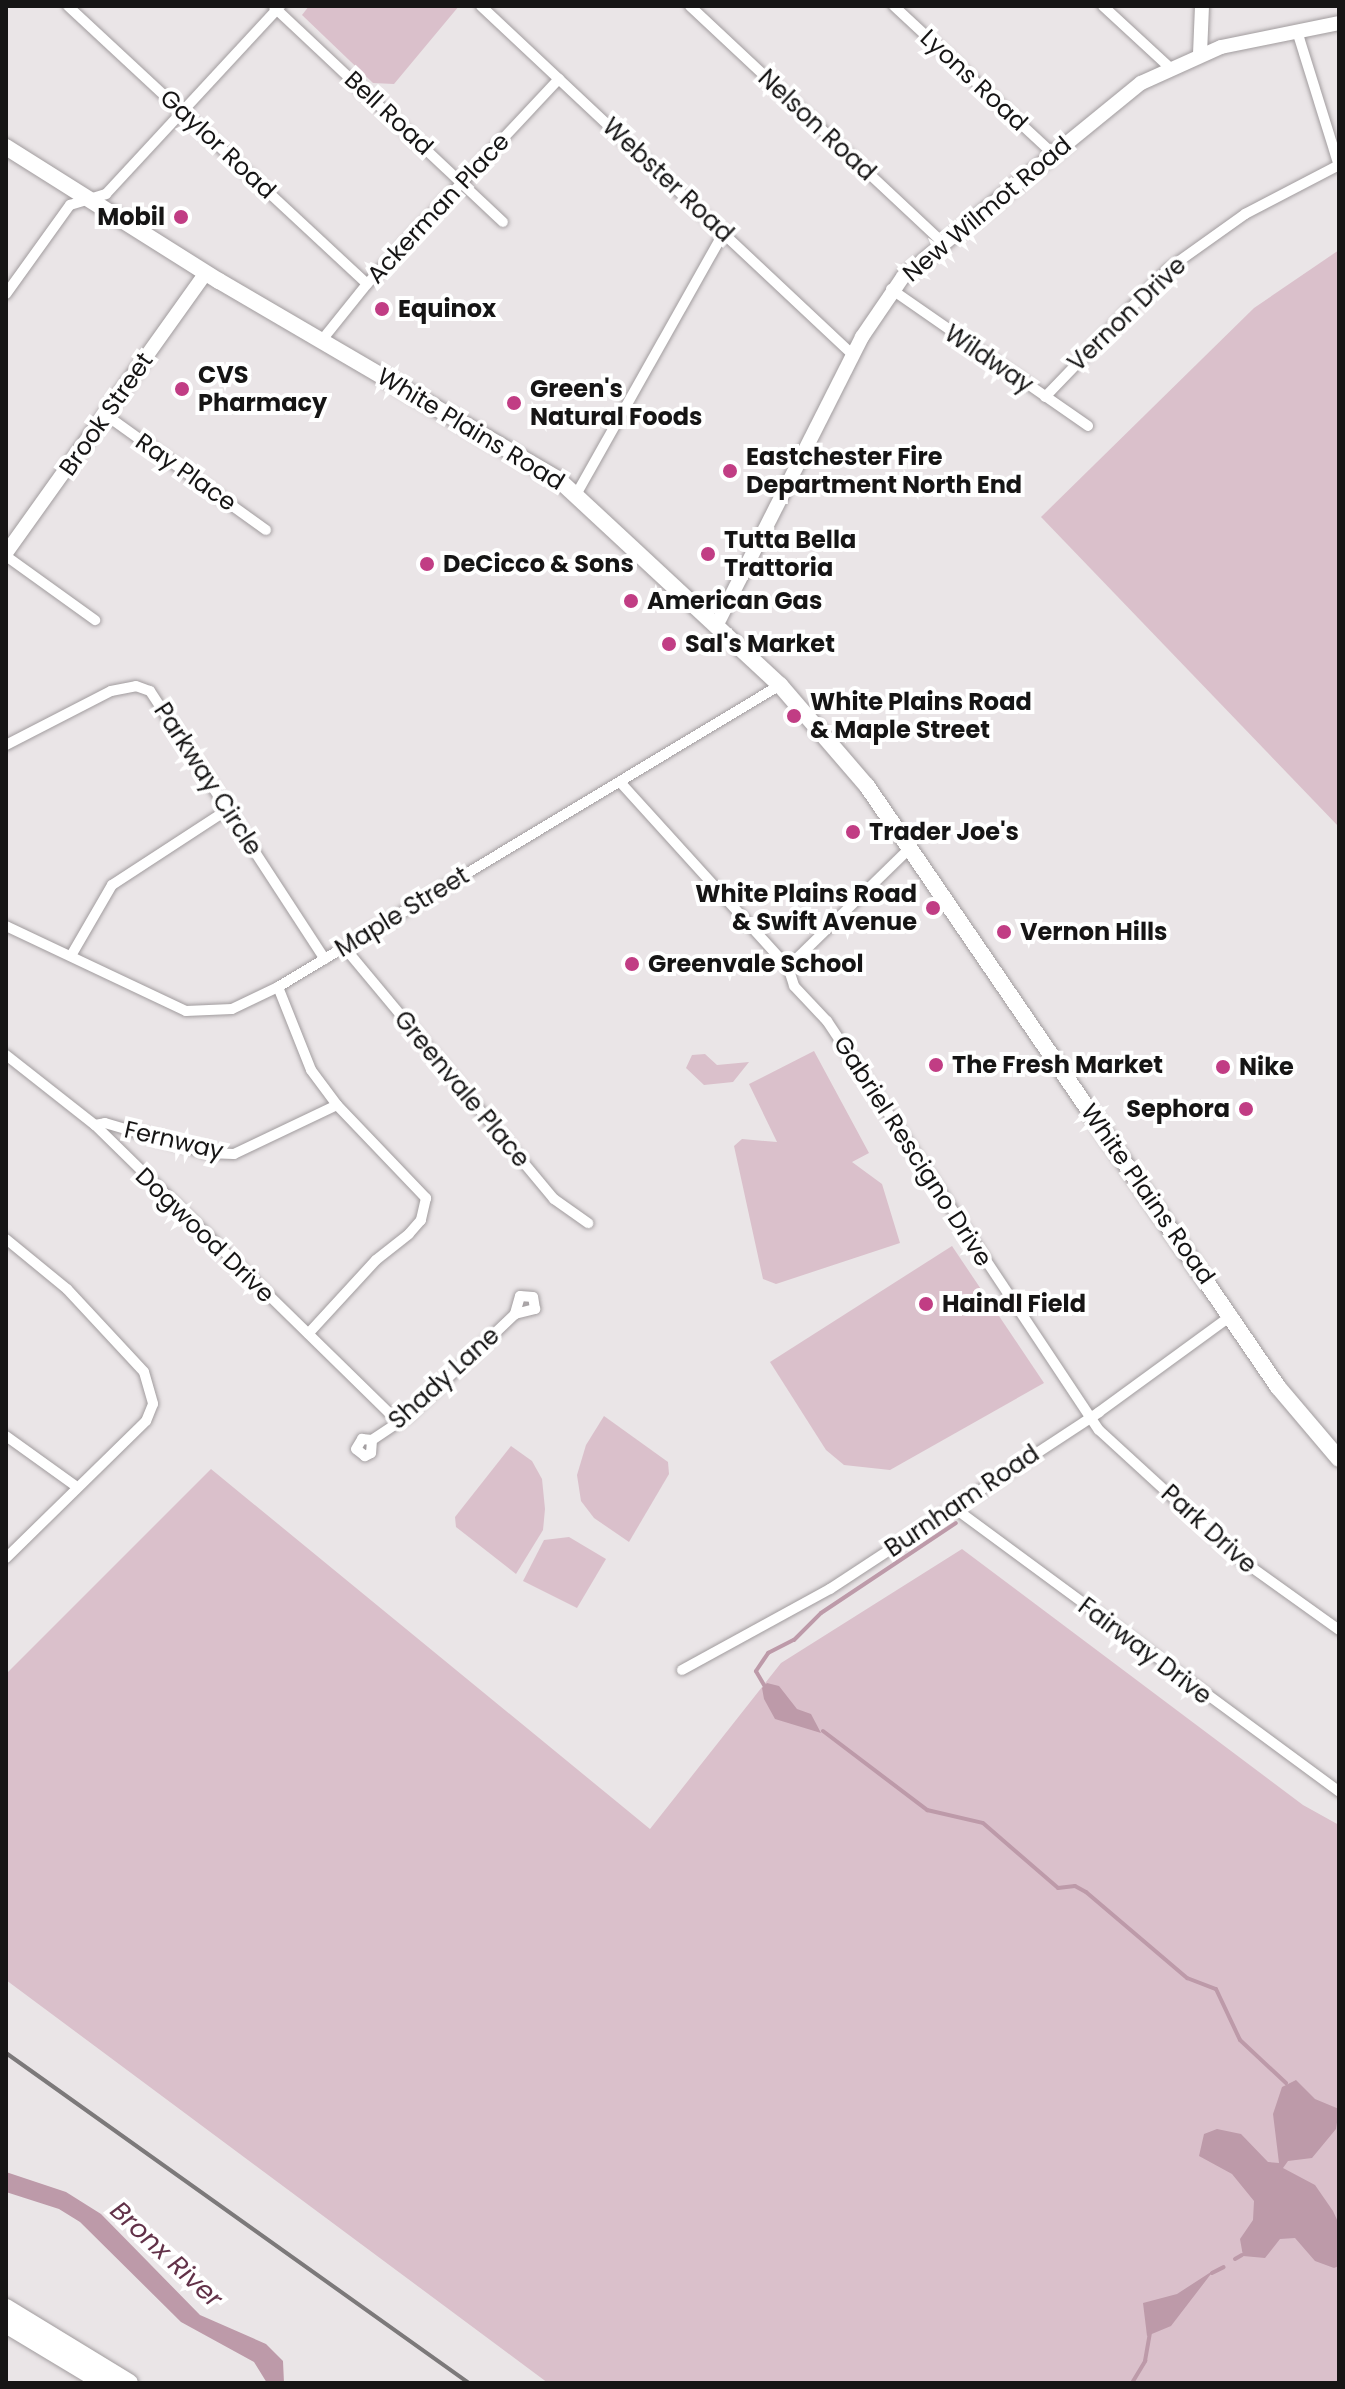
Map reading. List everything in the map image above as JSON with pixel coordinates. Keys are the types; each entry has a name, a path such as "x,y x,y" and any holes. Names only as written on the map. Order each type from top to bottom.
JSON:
{"highway":[{"path":"6,2308 129,2383"},
{"path":"6,2324 104,2383"}],"main road":[{"name":"White Plains Road","path":"6,147 206,273 577,493 780,685 836,745 911,847 1232,1315 1278,1387 1339,1459"}],"street":[{"name":"Gaylor Road","path":"68,6 367,284"},
{"name":"Webster Road","path":"481,6 854,356"},
{"name":"Nelson Road","path":"690,6 944,244"},
{"name":"Lyons Road","path":"894,6 1053,154"},
{"path":"1103,6 1169,67"},
{"path":"1200,54 1202,6"},
{"path":"6,294 70,205 106,194 277,7"},
{"name":"Bell Road","path":"277,7 503,222"},
{"name":"New Wilmot Road","path":"716,626 891,289 1122,96 1169,67 1200,54 1339,23"},
{"path":"1297,31 1339,165"},
{"name":"Ackerman Place","path":"322,340 367,284 559,79"},
{"name":"Vernon Drive","path":"1045,397 1168,269 1245,214 1339,165"},
{"path":"577,493 724,232"},
{"name":"Brook Street","path":"6,555 206,273"},
{"name":"Wildway","path":"891,289 1088,426"},
{"name":"Ray Place","path":"106,415 266,530"},
{"path":"6,555 95,620"},
{"name":"Maple Street","path":"6,926 72,954 173,1006 202,1014 232,1009 278,987 780,685"},
{"name":"Parkway Circle","path":"6,745 111,691 144,688 157,698 325,959"},
{"name":"Gabriel Rescigno Drive","path":"620,782 788,967 794,986 827,1021 1090,1417"},
{"path":"72,954 112,885 227,810"},
{"path":"788,967 911,847"},
{"name":"Greenvale Place","path":"344,947 554,1199 588,1223"},
{"path":"278,987 303,1056 337,1105 422,1190 426,1208 409,1234 376,1260 308,1334"},
{"name":"Dogwood Drive","path":"6,1055 95,1125 398,1422"},
{"name":"Fernway","path":"95,1125 105,1123 206,1153 234,1154 337,1105"},
{"path":"6,1239 67,1289 150,1384 153,1404 146,1421 6,1558"},
{"name":"Shady Lane","path":"372,1440 458,1373 515,1314"},
{"name":"Burnham Road","path":"682,1670 830,1589 1090,1417 1232,1315"},
{"name":"Park Drive","path":"1090,1417 1108,1440 1240,1559 1339,1630"},
{"path":"6,1436 77,1487"},
{"name":"Fairway Drive","path":"953,1507 1339,1792"}],"shaded area":[{"path":"309,6 459,6 394,84 373,83 302,15"},
{"path":"1339,250 1339,827 1041,517 1254,308"},
{"path":"814,1051 869,1153 852,1162 882,1184 900,1243 776,1284 763,1279 734,1146 742,1139 777,1142 749,1084"},
{"path":"705,1054 717,1065 749,1062 733,1082 704,1085 686,1068 692,1055"},
{"name":"Haindl Field","path":"952,1246 1044,1383 890,1470 844,1465 826,1450 770,1362"},
{"path":"604,1416 668,1462 669,1474 629,1542 594,1518 581,1501 577,1475 586,1445"},
{"path":"511,1446 532,1461 542,1479 545,1509 543,1530 516,1574 456,1527 455,1517"},
{"path":"211,1469 650,1829 781,1663 962,1549 1303,1805 1339,1825 1339,2383 548,2383 6,1980 6,1674"},
{"path":"569,1537 606,1559 577,1608 523,1581 544,1540"},
{"path":"767,1683 779,1686 797,1709 811,1714 821,1733 775,1719 764,1699 762,1688"},
{"path":"1296,2080 1315,2099 1339,2109 1336,2129 1312,2158 1288,2161 1283,2168 1315,2185 1333,2211 1339,2224 1339,2266 1334,2268 1315,2261 1295,2238 1280,2239 1265,2258 1243,2256 1240,2239 1253,2220 1254,2201 1232,2174 1199,2156 1204,2134 1217,2129 1241,2134 1268,2162 1279,2163 1273,2114 1282,2087"},
{"path":"6,2172 66,2192 101,2214 200,2315 266,2344 283,2361 284,2383 267,2383 254,2362 181,2322 80,2222 59,2209 6,2192"},
{"path":"1214,2270 1171,2326 1147,2336 1143,2303 1177,2294"}],"waterway":[{"path":"764,1685 756,1671 768,1653 794,1640 821,1613 956,1523"},
{"path":"823,1731 927,1810 983,1823 1058,1888 1075,1886 1086,1892 1187,1978 1216,1989 1240,2040 1286,2083"},
{"path":"1235,2259 1242,2255"},
{"path":"1212,2273 1224,2267"},
{"path":"1132,2383 1145,2361 1150,2332"}],"railway":[{"path":"6,2053 469,2383"}],"place":[{"name":"Mobil","path":"181,217"},
{"name":"Equinox","path":"382,309"},
{"name":"CVS Pharmacy","path":"182,389"},
{"name":"Green's Natural Foods","path":"514,403"},
{"name":"Eastchester Fire Department North End","path":"730,471"},
{"name":"Tutta Bella Trattoria","path":"708,554"},
{"name":"DeCicco & Sons","path":"427,564"},
{"name":"American Gas","path":"631,601"},
{"name":"Sal's Market","path":"669,644"},
{"name":"White Plains Road & Maple Street","path":"794,716"},
{"name":"Trader Joe's","path":"853,832"},
{"name":"White Plains Road & Swift Avenue","path":"933,908"},
{"name":"Vernon Hills","path":"1004,932"},
{"name":"Greenvale School","path":"632,964"},
{"name":"The Fresh Market","path":"936,1065"},
{"name":"Nike","path":"1223,1067"},
{"name":"Sephora","path":"1246,1109"},
{"name":"Haindl Field","path":"926,1304"}],"water label":[{"name":"Bronx River","path":"166,2255"}]}
